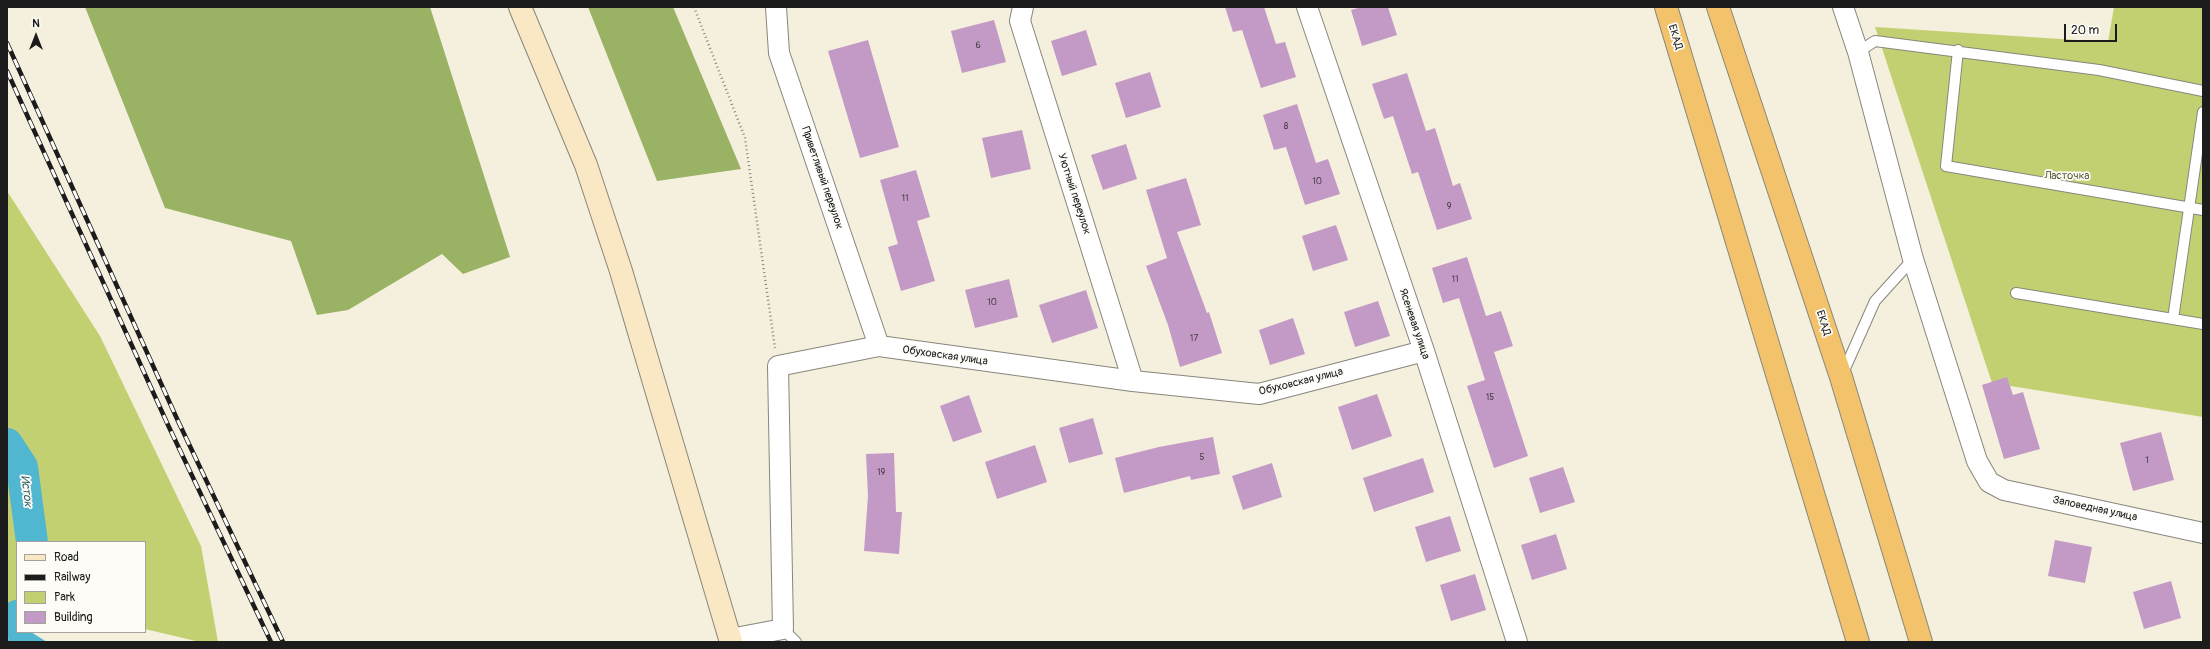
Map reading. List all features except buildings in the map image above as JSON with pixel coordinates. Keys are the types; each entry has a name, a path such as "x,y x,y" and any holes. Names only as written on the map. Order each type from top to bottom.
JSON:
{"highway":[{"name":"ЕКАД","path":"1666,7 1858,642"},
{"name":"ЕКАД","path":"1718,7 1841,377 1921,642"}],"main road":[{"path":"520,7 586,165 621,271 731,640"}],"street":[{"name":"Приветливый переулок","path":"776,7 779,53 879,346"},
{"name":"Уютный переулок","path":"1023,7 1020,21 1133,381"},
{"name":"Ясеневая улица","path":"1307,7 1424,351 1517,642"},
{"path":"1843,7 1858,52 1913,259"},
{"name":"Заповедная улица","path":"1913,259 1977,461 1989,482 2004,490 2203,533"},
{"name":"Обуховская улица","path":"778,366 879,346 1133,381 1259,394 1424,351"},
{"path":"731,640 790,636 778,366"}],"lane":[{"path":"1858,52 1875,41 1958,50 2099,70 2203,91"},
{"path":"1958,50 1946,166 2203,210"},
{"path":"2173,319 2203,112"},
{"path":"1841,377 1875,301 1913,259"},
{"path":"2016,292 2203,324"}],"path":[{"path":"694,7 745,138 778,366"}],"green space":[{"path":"85,7 430,7 510,257 463,274 442,254 348,310 317,315 291,241 165,208"},
{"path":"588,7 673,7 741,169 657,181"},
{"name":"Ласточка","path":"2114,7 2203,7 2203,417 1992,383 1875,27 2108,42"},
{"path":"7,191 100,336 201,546 218,642 200,642 146,629 146,541 16,541 16,607 7,607"}],"water":[{"path":"16,622 16,633 33,633 47,642 7,642"}],"waterway":[{"name":"Исток","path":"7,444 22,467 32,541"}],"railway":[{"path":"7,43 178,421 283,642"},
{"path":"7,71 168,425 271,642"}]}
